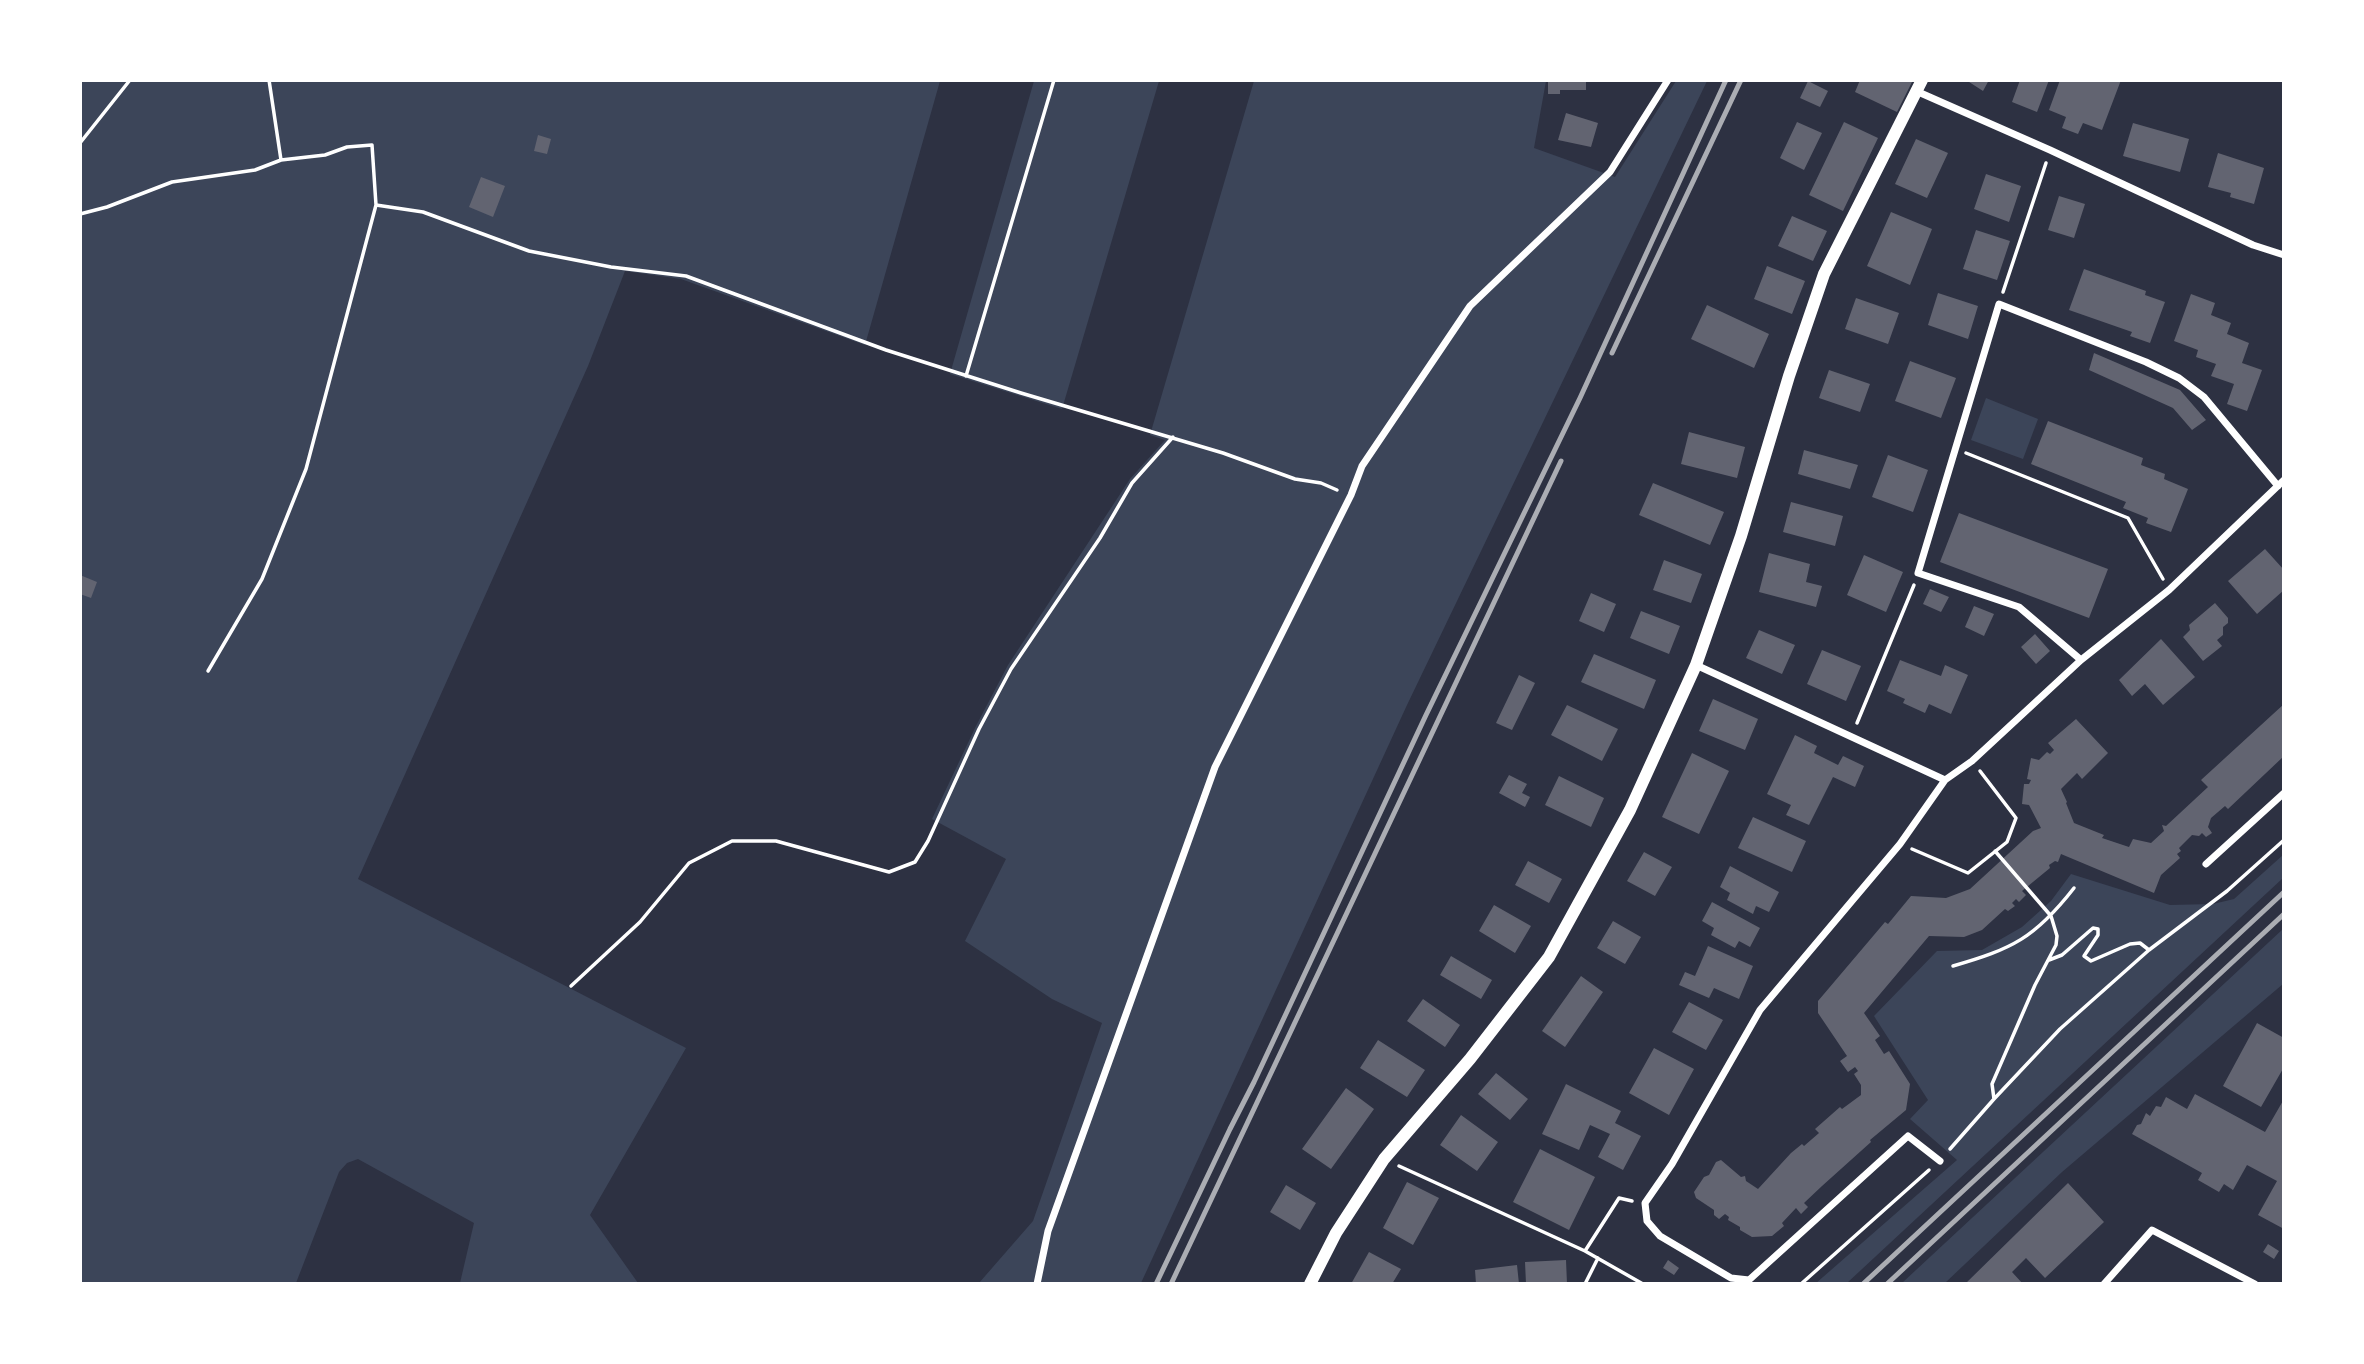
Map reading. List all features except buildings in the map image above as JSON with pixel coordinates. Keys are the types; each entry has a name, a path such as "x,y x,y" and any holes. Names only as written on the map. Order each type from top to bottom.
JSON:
{"street":[{"path":"1037,1283 1048,1231 1215,767 1351,495 1362,466 1470,306 1609,172 1668,80"},
{"path":"1310,1283 1336,1233 1384,1159 1470,1059 1549,957 1630,810 1696,665 1741,536 1789,376 1824,274 1919,86 2253,245 2284,255"},
{"path":"1940,1161 1908,1136 1749,1280 1731,1278 1674,1246 1647,1221 1645,1203 1672,1164 1760,1010 1900,844 1945,780 1972,761 2081,660 2169,590 2281,483 2204,397 2179,378 1999,304 1918,573 2019,607 2081,660"},
{"path":"1696,665 1945,780"},
{"path":"2206,864 2284,793"},
{"path":"2104,1283 2152,1230 2255,1283"}],"path":[{"path":"80,143 130,80"},
{"path":"269,80 281,160"},
{"path":"966,376 1054,80"},
{"path":"80,214 107,207 172,182 255,170 281,160 325,155 347,147 372,145 376,205 306,469 262,579 208,671"},
{"path":"1999,304 2050,150"},
{"path":"376,205 423,212 529,251 611,267 685,276 886,350 1173,437 1256,467 1351,495"},
{"path":"572,986 640,922 689,863 732,841 776,841 889,872 915,862 928,841 979,729 1011,669 1100,538 1132,483 1173,437"},
{"path":"1957,450 2128,518 2169,590"},
{"path":"1852,738 1918,573"},
{"path":"1900,844 1968,873 2007,842 2015,818 1972,761"},
{"path":"1801,1283 1940,1161 2060,1030 2149,950 2227,891 2284,840"},
{"path":"1994,1099 1992,1084 2056,946 2057,936 2050,916 1995,851"},
{"path":"1953,966 1998,953 2023,940 2050,916 2074,888"},
{"path":"2048,960 2062,955 2093,928 2098,929 2098,935 2084,956 2087,960 2091,961 2130,944 2140,943 2149,950"},
{"path":"1384,1159 1586,1251 1643,1283"},
{"path":"1586,1251 1619,1198 1645,1203"},
{"path":"1585,1283 1598,1258"}],"shaded area":[{"path":"80,81 940,81 865,345 681,279 625,271 588,366 358,879 686,1048 590,1215 638,1283 460,1283 474,1223 358,1159 347,1163 339,1172 296,1283 81,1283"},
{"path":"1034,81 1159,81 1062,409 950,374"},
{"path":"1254,81 1546,81 1534,148 1615,177 1676,81 1707,81 1407,705 1141,1283 979,1283 1033,1221 1102,1023 1052,999 965,941 1006,859 932,819 1008,665 1130,479 1165,440 1150,435"},
{"path":"1986,398 2038,419 2023,459 1971,440"},
{"path":"2283,855 2283,878 1847,1283 1815,1284 1957,1160 1910,1119 1928,1100 1874,1016 1937,951 1982,950 2022,927 2051,901 2071,874 2170,905 2213,904 2234,899"},
{"path":"2283,929 2283,984 2062,1172 1945,1283 1902,1283"}],"railway":[{"path":"1156,1284 1580,398 1726,80"},
{"path":"1612,353 1741,80"},
{"path":"1171,1284 1561,461"},
{"path":"1863,1284 2284,892"},
{"path":"1887,1284 2284,914"}]}
